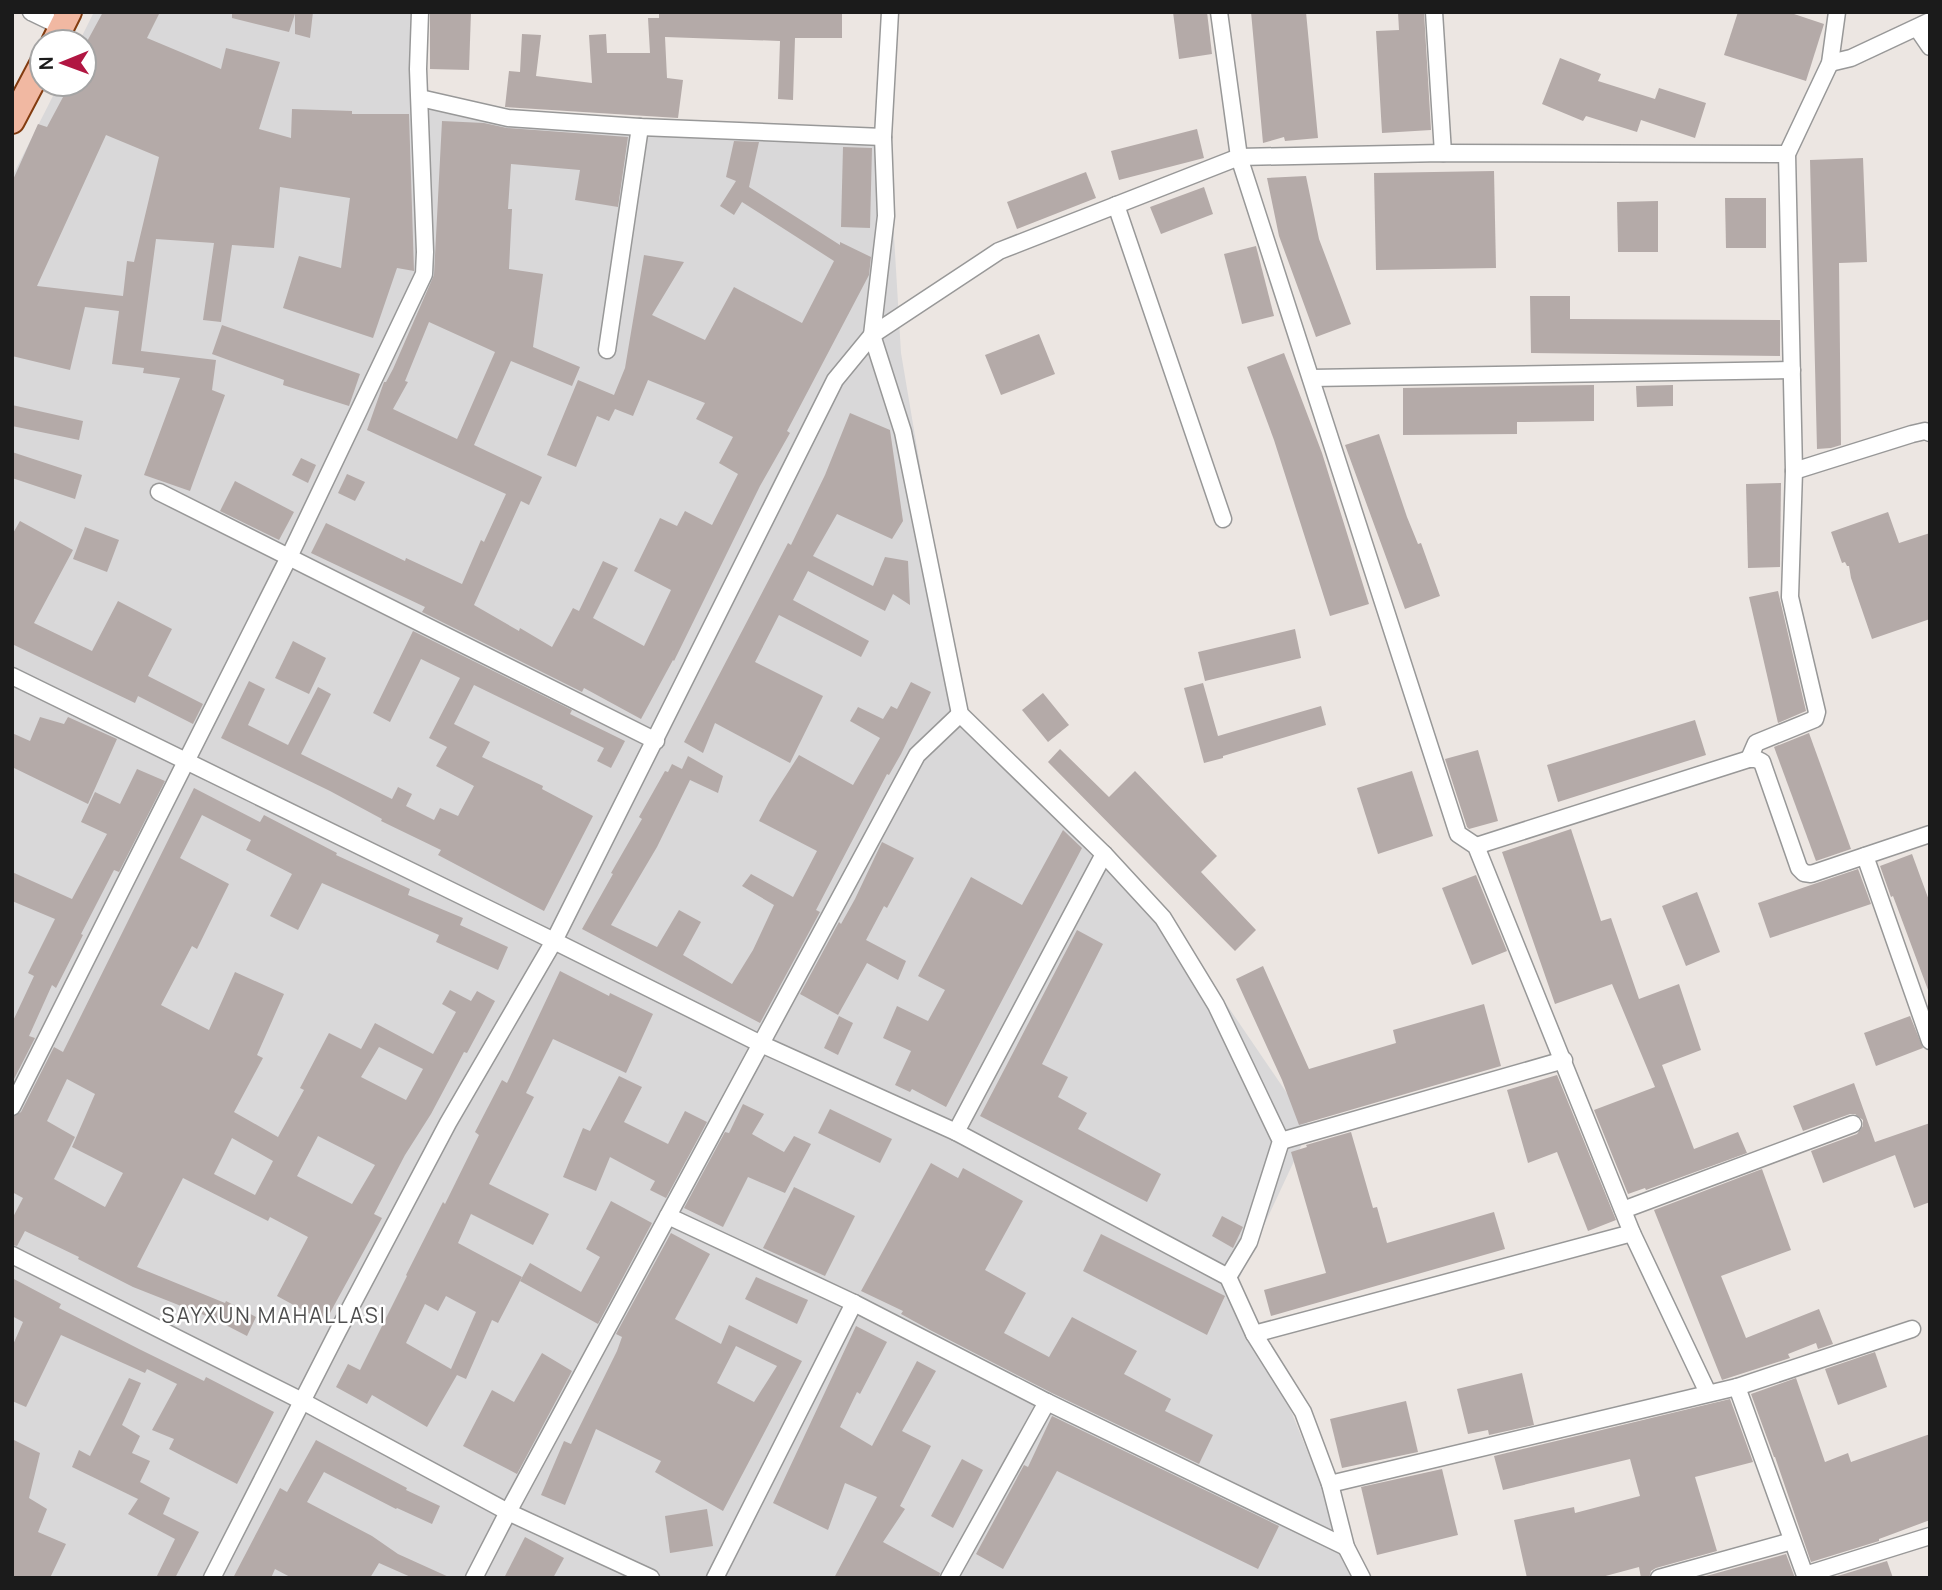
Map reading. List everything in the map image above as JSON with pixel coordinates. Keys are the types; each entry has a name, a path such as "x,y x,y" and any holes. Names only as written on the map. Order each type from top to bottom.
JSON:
{"main road":[{"path":"12,121 28,91"}],"street":[{"path":"31,12 61,27"},
{"path":"12,1107 188,761 424,274 420,12"},
{"path":"890,12 883,137 886,216 872,335 903,432 960,714 1104,854 1163,918 1216,1005 1281,1141 1249,1242 1228,1277"},
{"path":"1219,12 1239,157 1458,834 1476,846 1632,1233 1708,1393"},
{"path":"1434,12 1443,153"},
{"path":"1749,759 1756,743 1815,719 1817,712 1790,597 1794,471 1787,154 1830,63 1837,12"},
{"path":"1830,63 1851,58 1923,25 1930,47"},
{"path":"420,98 508,118 640,127 883,137"},
{"path":"607,351 640,127"},
{"path":"212,1578 448,1123 554,941 835,380 872,335 999,251 1239,157 1443,153 1787,154"},
{"path":"1116,205 1223,519"},
{"path":"1311,378 1792,370"},
{"path":"1794,471 1912,434 1925,431 1930,433"},
{"path":"159,492 656,741"},
{"path":"12,676 761,1044 956,1132 1228,1277 1254,1334 1303,1412 1330,1484 1346,1547 1362,1578"},
{"path":"474,1578 917,755 960,714"},
{"path":"1476,846 1749,759 1762,762 1804,873 1811,874 1930,834"},
{"path":"956,1132 1104,854"},
{"path":"1865,856 1930,1041"},
{"path":"1281,1141 1564,1060"},
{"path":"1623,1209 1853,1124"},
{"path":"668,1216 854,1303 1047,1402 1346,1547"},
{"path":"1254,1334 1632,1233"},
{"path":"12,1255 302,1401 508,1512 651,1578"},
{"path":"715,1578 854,1303"},
{"path":"1330,1484 1737,1387 1912,1329"},
{"path":"1737,1387 1805,1577 1930,1536"},
{"path":"949,1578 1047,1402"},
{"path":"1659,1578 1792,1541"}],"shaded area":[{"path":"94,12 421,12 418,97 508,121 888,136 901,353 960,702 1114,855 1158,904 1310,1127 1238,1281 1359,1578 12,1578 12,177 52,98 98,98 98,28 86,28"}],"building":[{"path":"103,12 160,12 147,38 221,69 226,48 280,62 259,129 291,138 292,109 352,111 352,114 409,114 414,271 397,268 373,338 283,308 299,256 341,268 350,198 280,187 274,248 232,245 221,322 203,320 214,243 156,239 141,351 216,360 212,390 225,395 190,491 144,475 180,378 143,373 144,368 112,364 119,311 85,307 70,370 12,356 12,182 38,124 47,127 63,98 98,98 98,28 94,28","holes":["106,135 159,157 134,262 127,261 123,296 37,286"]},
{"path":"232,12 313,12 310,38 295,34 295,14 289,32 232,18"},
{"path":"430,12 471,12 469,70 430,69"},
{"path":"842,12 842,38 795,38 793,100 778,99 780,41 665,37 667,78 683,80 678,118 505,107 509,71 520,72 522,34 541,35 536,76 592,83 589,35 606,34 607,53 650,53 648,18 659,18 659,13"},
{"path":"1173,12 1207,12 1212,54 1179,59"},
{"path":"1251,12 1306,12 1318,138 1285,141 1284,137 1263,143"},
{"path":"1398,12 1424,12 1431,130 1382,133 1376,31 1399,30"},
{"path":"1738,12 1788,12 1824,24 1806,81 1724,55"},
{"path":"1560,58 1601,74 1598,81 1655,99 1659,88 1706,103 1695,138 1641,120 1637,132 1586,116 1583,121 1542,104"},
{"path":"442,121 628,137 618,207 575,200 580,170 511,164 508,209 512,209 509,269 543,274 533,347 580,367 572,386 511,361 474,445 542,477 529,505 521,501 474,605 552,647 573,608 579,611 603,561 618,568 593,618 644,646 671,590 634,571 660,518 677,526 685,511 712,525 738,474 719,463 733,437 696,419 705,403 648,380 633,416 615,409 609,421 597,416 576,467 547,455 578,380 614,395 625,368 644,255 684,262 652,315 705,340 734,287 802,323 834,261 742,202 734,215 720,206 736,181 726,177 734,141 759,142 749,187 840,245 840,242 871,257 869,275 787,431 790,433 760,486 674,661 641,719 584,688 582,692 422,612 425,607 311,553 326,523 405,561 406,558 462,584 481,540 484,542 506,494 367,430 384,382 393,369 434,275","holes":["429,322 495,352 457,439 393,409 408,382 405,381"]},
{"path":"1197,129 1204,158 1119,180 1111,151"},
{"path":"843,147 872,148 870,228 841,227"},
{"path":"1863,158 1867,262 1839,263 1841,445 1817,449 1810,160"},
{"path":"1494,171 1496,268 1376,270 1374,173"},
{"path":"1086,172 1096,198 1017,229 1007,202"},
{"path":"1306,176 1319,239 1351,324 1316,337 1279,236 1267,178"},
{"path":"1204,187 1213,214 1161,234 1150,207"},
{"path":"1725,198 1766,198 1766,248 1726,248"},
{"path":"1658,201 1658,252 1618,252 1617,202"},
{"path":"1256,246 1274,316 1242,324 1224,254"},
{"path":"1530,296 1570,296 1570,319 1780,320 1780,356 1531,353"},
{"path":"222,325 360,374 349,406 283,385 284,380 212,354"},
{"path":"1039,334 1055,374 1001,395 985,355"},
{"path":"1284,353 1322,453 1369,604 1330,616 1274,440 1247,367"},
{"path":"1594,385 1594,421 1517,422 1517,434 1403,435 1403,388"},
{"path":"1673,385 1673,406 1637,407 1636,386"},
{"path":"12,405 83,421 79,440 12,426"},
{"path":"850,413 890,430 903,521 892,539 837,514 813,556 873,586 885,557 908,561 910,605 893,594 885,611 808,571 793,600 869,641 861,657 779,615 755,662 823,696 790,763 715,723 703,753 684,742 788,543 791,545 825,475"},
{"path":"1379,434 1407,517 1418,544 1421,543 1440,596 1405,609 1345,445"},
{"path":"12,452 82,475 75,499 12,478"},
{"path":"301,458 316,465 308,483 292,475"},
{"path":"347,474 365,482 355,501 338,493"},
{"path":"235,481 294,512 279,540 220,511"},
{"path":"1781,483 1780,567 1748,568 1746,484"},
{"path":"1888,512 1899,543 1930,533 1930,619 1872,639 1849,566 1845,562 1842,563 1831,532"},
{"path":"20,521 73,550 34,623 92,651 118,601 172,629 148,676 203,704 193,724 138,696 135,703 12,644 12,535"},
{"path":"85,527 119,540 107,572 73,559"},
{"path":"1778,591 1806,711 1778,723 1749,597"},
{"path":"1295,629 1301,658 1205,681 1198,652"},
{"path":"413,631 572,710 570,714 625,741 611,768 597,761 604,748 474,685 454,724 490,742 482,757 543,786 542,789 593,816 544,911 438,855 441,850 381,821 382,819 330,791 221,738 249,681 265,689 248,725 288,745 318,687 331,694 301,754 392,799 398,787 412,794 406,806 434,820 440,808 458,816 474,786 436,766 447,747 429,738 460,678 421,659 390,722 373,713"},
{"path":"293,641 326,658 309,694 275,678"},
{"path":"911,682 931,692 901,754 889,775 887,774 816,910 820,912 760,1023 582,929 665,771 668,772 672,764 682,769 688,756 723,776 718,793 690,780 657,847 611,925 657,947 679,910 701,922 683,955 732,984 753,950 774,905 742,886 751,874 793,897 817,851 759,821 769,802 799,755 853,785 880,738 850,721 858,707 883,719 891,706 897,709"},
{"path":"1203,683 1218,736 1321,706 1326,725 1204,763 1184,688"},
{"path":"1043,693 1069,725 1048,742 1022,710"},
{"path":"40,717 64,724 68,717 117,739 88,804 12,767 12,733 30,741"},
{"path":"1695,720 1706,755 1558,802 1547,765"},
{"path":"1809,733 1851,849 1816,861 1774,747"},
{"path":"1060,749 1109,797 1135,771 1217,856 1201,872 1256,930 1235,951 1048,762"},
{"path":"1478,750 1498,821 1469,829 1445,759"},
{"path":"137,769 165,781 119,872 114,870 56,988 52,985 29,1036 35,1038 12,1083 12,1023 34,976 28,973 55,919 12,901 12,872 72,899 107,834 81,822 95,792 120,804"},
{"path":"1412,771 1433,836 1378,854 1357,788"},
{"path":"194,788 260,822 264,815 337,853 336,855 410,889 408,895 463,918 460,925 508,947 498,970 436,942 439,935 322,883 298,930 270,916 292,874 246,850 251,840 202,815 180,858 229,884 197,949 192,946 161,1005 209,1030 235,972 284,994 257,1055 263,1058 234,1112 278,1137 304,1090 300,1088 329,1033 361,1049 375,1023 433,1054 456,1012 442,1004 450,990 471,1001 477,991 495,1001 405,1155 374,1214 382,1218 325,1322 277,1296 308,1237 270,1217 268,1221 183,1178 137,1267 225,1303 226,1301 256,1317 247,1336 214,1319 133,1287 25,1231 17,1246 12,1245 12,1219 23,1198 12,1192 12,1117 21,1112 54,1047 63,1052","holes":["379,1047 423,1069 406,1100 361,1077","67,1079 95,1094 72,1147 123,1173 105,1207 54,1179 75,1137 47,1121","318,1136 375,1165 352,1204 297,1176","232,1138 273,1161 255,1195 214,1174"]},
{"path":"1571,829 1601,921 1611,918 1639,999 1679,984 1701,1050 1662,1065 1694,1149 1738,1132 1747,1153 1628,1194 1594,1110 1655,1087 1612,984 1555,1004 1502,852"},
{"path":"1063,830 1082,848 946,1107 912,1089 910,1092 895,1085 911,1051 883,1038 897,1006 928,1021 945,990 918,976 971,877 1022,905"},
{"path":"882,842 914,858 866,940 906,961 898,980 867,963 838,1015 800,994 839,922 841,924 855,899"},
{"path":"1912,854 1930,903 1930,990 1880,866"},
{"path":"1858,869 1871,904 1770,938 1758,903"},
{"path":"1476,875 1507,951 1472,965 1442,888"},
{"path":"1697,892 1720,952 1686,966 1662,906"},
{"path":"1077,930 1103,944 1042,1064 1068,1077 1058,1097 1087,1113 1078,1129 1161,1174 1147,1202 980,1116"},
{"path":"1263,966 1309,1069 1396,1043 1393,1030 1484,1004 1501,1066 1299,1125 1282,1080 1236,979"},
{"path":"560,971 609,996 610,993 653,1014 626,1073 553,1039 526,1093 534,1097 489,1184 549,1214 533,1245 471,1214 458,1243 522,1277 498,1323 492,1320 466,1379 457,1375 427,1427 372,1395 367,1404 336,1387 348,1364 360,1370 479,1135 475,1132 502,1080 507,1083","holes":["446,1296 476,1312 451,1369 406,1343 425,1304 438,1311"]},
{"path":"839,1016 853,1023 838,1055 824,1048"},
{"path":"1910,1016 1923,1048 1876,1066 1864,1033"},
{"path":"1557,1075 1616,1220 1588,1231 1557,1152 1528,1163 1507,1090"},
{"path":"619,1076 642,1087 624,1122 668,1144 685,1111 707,1122 666,1198 650,1190 655,1181 610,1157 596,1191 563,1177 583,1128 590,1131"},
{"path":"1854,1083 1875,1142 1930,1123 1930,1202 1914,1208 1895,1155 1823,1183 1811,1151 1857,1134 1863,1126 1863,1120 1850,1114 1803,1131 1793,1106"},
{"path":"743,1104 764,1114 752,1134 784,1152 794,1136 811,1144 785,1193 748,1177 723,1227 684,1208 725,1132 729,1133"},
{"path":"830,1109 892,1139 880,1163 818,1133"},
{"path":"1351,1132 1373,1208 1377,1207 1387,1243 1494,1212 1505,1249 1271,1316 1264,1290 1326,1273 1291,1152"},
{"path":"931,1163 958,1178 963,1168 1023,1201 985,1270 1026,1293 1004,1333 1049,1357 1072,1317 1137,1351 1124,1374 1171,1399 1165,1411 1213,1435 1199,1464 1052,1393 930,1330 901,1314 903,1311 861,1291"},
{"path":"1762,1169 1791,1250 1721,1276 1746,1338 1819,1309 1833,1344 1818,1349 1816,1343 1788,1354 1790,1358 1722,1380 1654,1210"},
{"path":"794,1187 855,1216 825,1276 763,1248"},
{"path":"611,1201 652,1223 598,1324 520,1281 530,1263 581,1292 600,1257 586,1249"},
{"path":"1222,1216 1243,1227 1233,1248 1212,1236"},
{"path":"671,1233 710,1254 675,1319 721,1344 729,1325 802,1361 723,1511 655,1472 661,1461 596,1429 565,1505 541,1495 564,1441 571,1444 617,1351 622,1337 616,1334","holes":["736,1346 777,1366 754,1402 717,1383"]},
{"path":"1101,1234 1225,1296 1207,1335 1083,1271"},
{"path":"756,1277 808,1300 797,1324 745,1299"},
{"path":"12,1278 61,1304 59,1308 139,1349 204,1381 206,1377 274,1412 237,1484 169,1449 174,1439 152,1430 177,1384 147,1369 145,1373 61,1335 26,1407 12,1401 12,1347 23,1322 12,1316"},
{"path":"856,1326 887,1342 840,1427 872,1446 917,1361 936,1371 902,1431 931,1446 900,1506 905,1509 883,1542 940,1573 939,1578 834,1578 877,1497 845,1483 828,1530 773,1503"},
{"path":"1875,1352 1887,1387 1838,1405 1825,1369"},
{"path":"542,1353 572,1371 517,1474 463,1446 492,1390 514,1402"},
{"path":"1522,1373 1534,1425 1489,1435 1488,1430 1468,1434 1457,1389"},
{"path":"129,1378 141,1383 122,1425 140,1436 132,1453 150,1461 140,1482 170,1498 163,1514 199,1532 175,1578 156,1578 175,1539 128,1514 138,1499 72,1467 79,1450 90,1456"},
{"path":"1796,1378 1825,1462 1848,1453 1851,1462 1930,1434 1930,1520 1879,1541 1811,1562 1751,1394"},
{"path":"1730,1399 1753,1462 1695,1477 1717,1551 1656,1568 1651,1571 1649,1578 1641,1578 1639,1567 1598,1578 1527,1578 1514,1520 1574,1507 1575,1513 1640,1496 1630,1459 1503,1490 1494,1456"},
{"path":"1406,1401 1418,1452 1342,1468 1330,1419"},
{"path":"1052,1416 1279,1526 1258,1569 1057,1471 1003,1569 976,1554 1024,1465 1028,1467"},
{"path":"12,1439 40,1453 29,1498 47,1509 38,1532 66,1544 50,1578 12,1578"},
{"path":"316,1440 440,1506 432,1524 396,1509 324,1472 307,1502 372,1536 398,1554 451,1578 413,1578 379,1563 370,1578 292,1578 275,1569 271,1578 233,1578 280,1488 287,1492"},
{"path":"962,1459 983,1470 953,1528 931,1516"},
{"path":"1442,1469 1458,1535 1377,1555 1361,1487"},
{"path":"707,1509 713,1546 670,1553 665,1516"},
{"path":"525,1537 564,1558 553,1578 504,1578"},
{"path":"1786,1554 1795,1578 1699,1578 1746,1565"},
{"path":"1887,1561 1893,1578 1831,1578"}],"district":[{"name":"SAYXUN MAHALLASI","path":"274,1316"}]}
